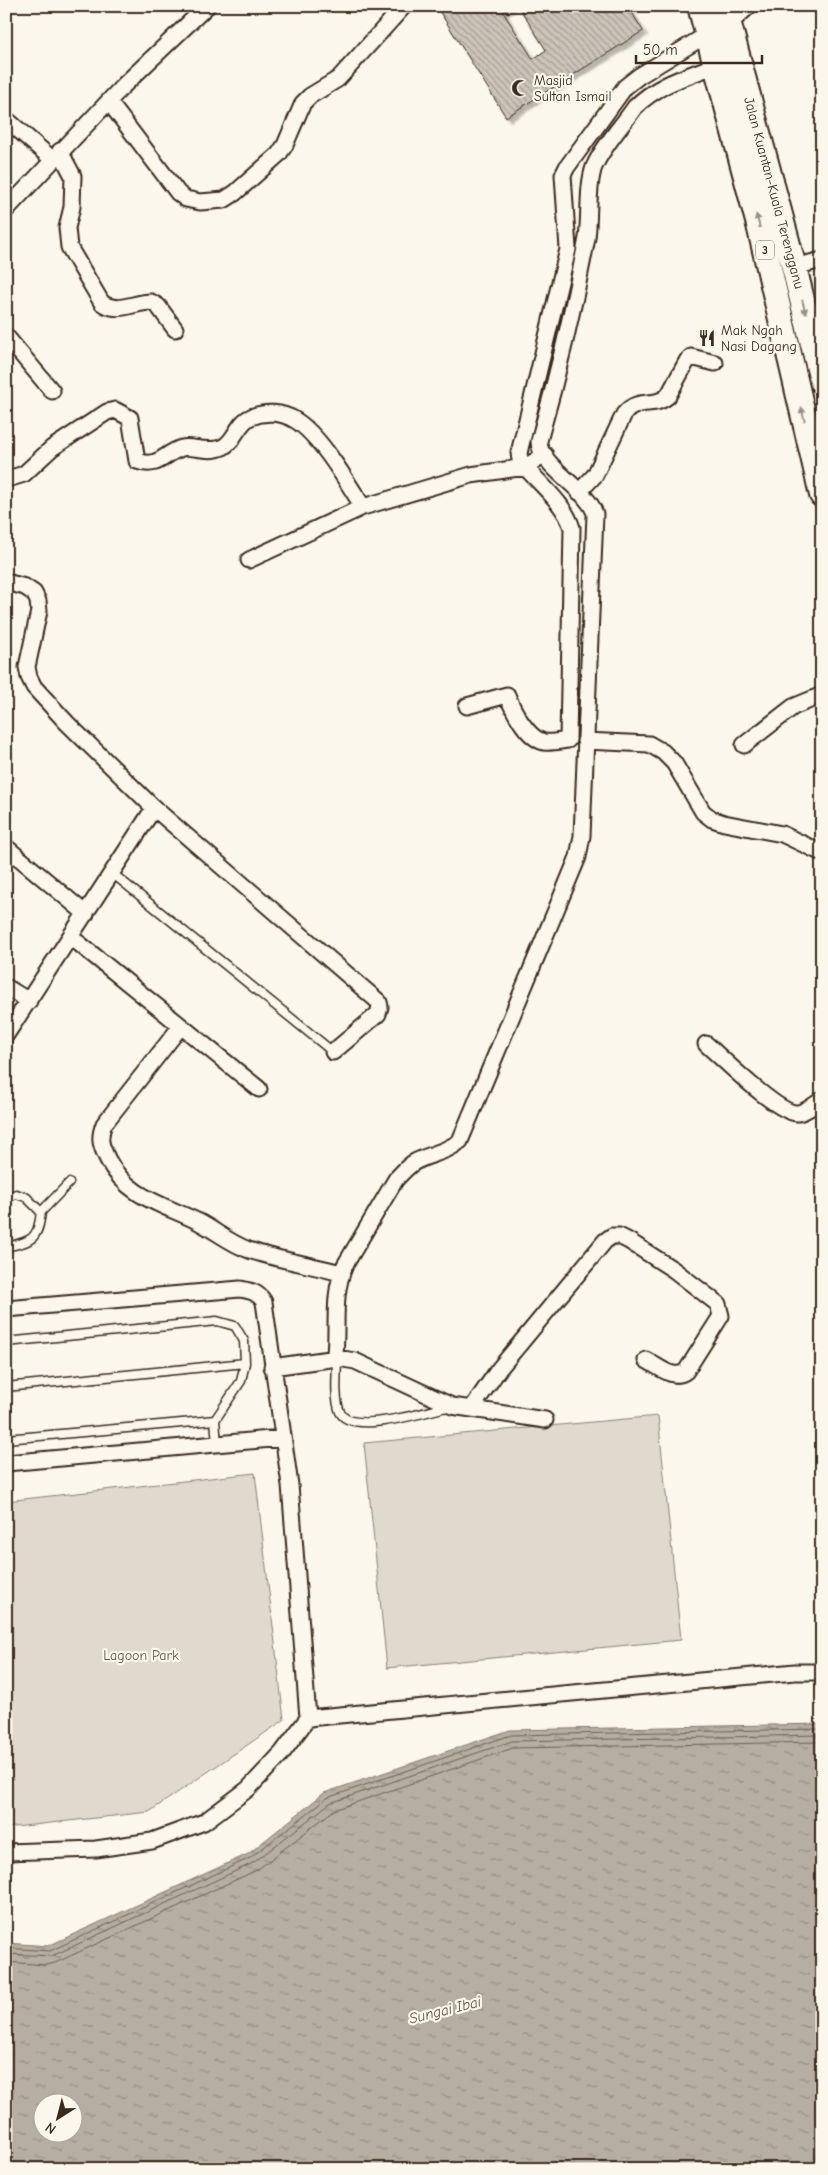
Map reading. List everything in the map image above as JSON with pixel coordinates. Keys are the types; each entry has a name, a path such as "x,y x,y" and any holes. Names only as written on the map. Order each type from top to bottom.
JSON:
{"highway":[{"name":"Jalan Kuantan-Kuala Terengganu","path":"700,6 759,225 822,495"},
{"name":"Jalan Kuantan-Kuala Terengganu","path":"727,15 794,266 822,381"}],"street":[{"path":"6,210 108,102 208,6"},
{"path":"108,102 178,193 186,199 200,202 224,200 274,159 285,145 303,104 310,96 338,79 404,6"},
{"path":"727,15 749,6"},
{"path":"337,1358 335,1354 335,1317 341,1273 353,1249 396,1179 404,1170 413,1163 442,1152 460,1141 578,857 581,845 595,514 594,507 540,449 539,441 556,379 588,229 590,184 586,160 625,87 663,60 708,34"},
{"path":"467,706 507,695 530,732 537,739 545,742 568,740 572,528 569,518 563,510 525,468 520,460 519,452 568,249 563,175 586,160 643,99 666,84 716,64"},
{"path":"6,119 50,162 73,176 72,207 67,228 69,247 102,303 110,308 118,309 152,302 158,306 175,329"},
{"path":"794,266 822,260"},
{"path":"6,336 52,391"},
{"path":"580,492 595,475 624,414 630,407 636,404 663,400 668,396 691,357 715,363"},
{"path":"6,477 11,478 24,474 52,448 107,412 115,410 130,418 136,459 144,463 162,461 181,448 202,451 222,448 227,445 246,419 262,414 274,413 295,420 314,438 363,507"},
{"path":"249,560 363,507 471,475 525,468 545,455"},
{"path":"6,582 25,587 34,593 38,600 39,610 27,667 34,687 67,723 154,808 379,1002 378,1014 333,1052"},
{"path":"744,745 793,707 822,695"},
{"path":"586,741 649,744 663,752 674,763 703,812 712,819 782,834 822,853"},
{"path":"6,1035 154,808"},
{"path":"6,847 86,914"},
{"path":"71,937 259,1089"},
{"path":"6,987 29,1001"},
{"path":"181,1026 104,1124 100,1135 100,1146 115,1173 140,1196 200,1223 246,1249 267,1256 341,1273"},
{"path":"706,1044 754,1086 789,1112 800,1113 822,1100"},
{"path":"472,1408 499,1369 605,1241 612,1236 619,1236 629,1241 674,1270 718,1304 721,1310 721,1316 716,1324 686,1370 680,1375 675,1376 646,1360"},
{"path":"6,1309 240,1289 252,1291 260,1295 264,1302 279,1366 282,1438 290,1485 308,1718 282,1753 248,1789 204,1822 152,1841 96,1848 6,1852"},
{"path":"279,1366 337,1358 355,1361 452,1406 545,1420"},
{"path":"6,1463 282,1438"},
{"path":"308,1718 785,1673 822,1672"}],"lane":[{"path":"112,873 333,1052"},
{"path":"6,1247 26,1242 35,1237 40,1226 41,1212 69,1183"},
{"path":"6,1198 16,1194 26,1197 41,1212"},
{"path":"6,1342 217,1321 235,1326 244,1341 245,1363 241,1381 215,1420 217,1444"},
{"path":"337,1358 338,1404 341,1414 347,1420 361,1424 412,1416 452,1406"},
{"path":"6,1387 245,1363"},
{"path":"6,1439 215,1420"}],"green space":[{"path":"658,1416 681,1640 387,1668 364,1443"},
{"name":"Lagoon Park","path":"255,1473 284,1720 149,1812 6,1828 6,1501"}],"water":[{"name":"Sungai Ibai","path":"822,1724 822,2169 6,2169 6,1943 48,1946 248,1854 324,1793 510,1730"}],"building":[{"name":"Masjid Sultan Ismail","path":"436,6 512,6 503,12 533,59 546,50 518,6 628,6 643,31 506,117"}],"place":[{"name":"Masjid Sultan Ismail","path":"520,88"},
{"name":"Mak Ngah Nasi Dagang","path":"707,338"}]}
